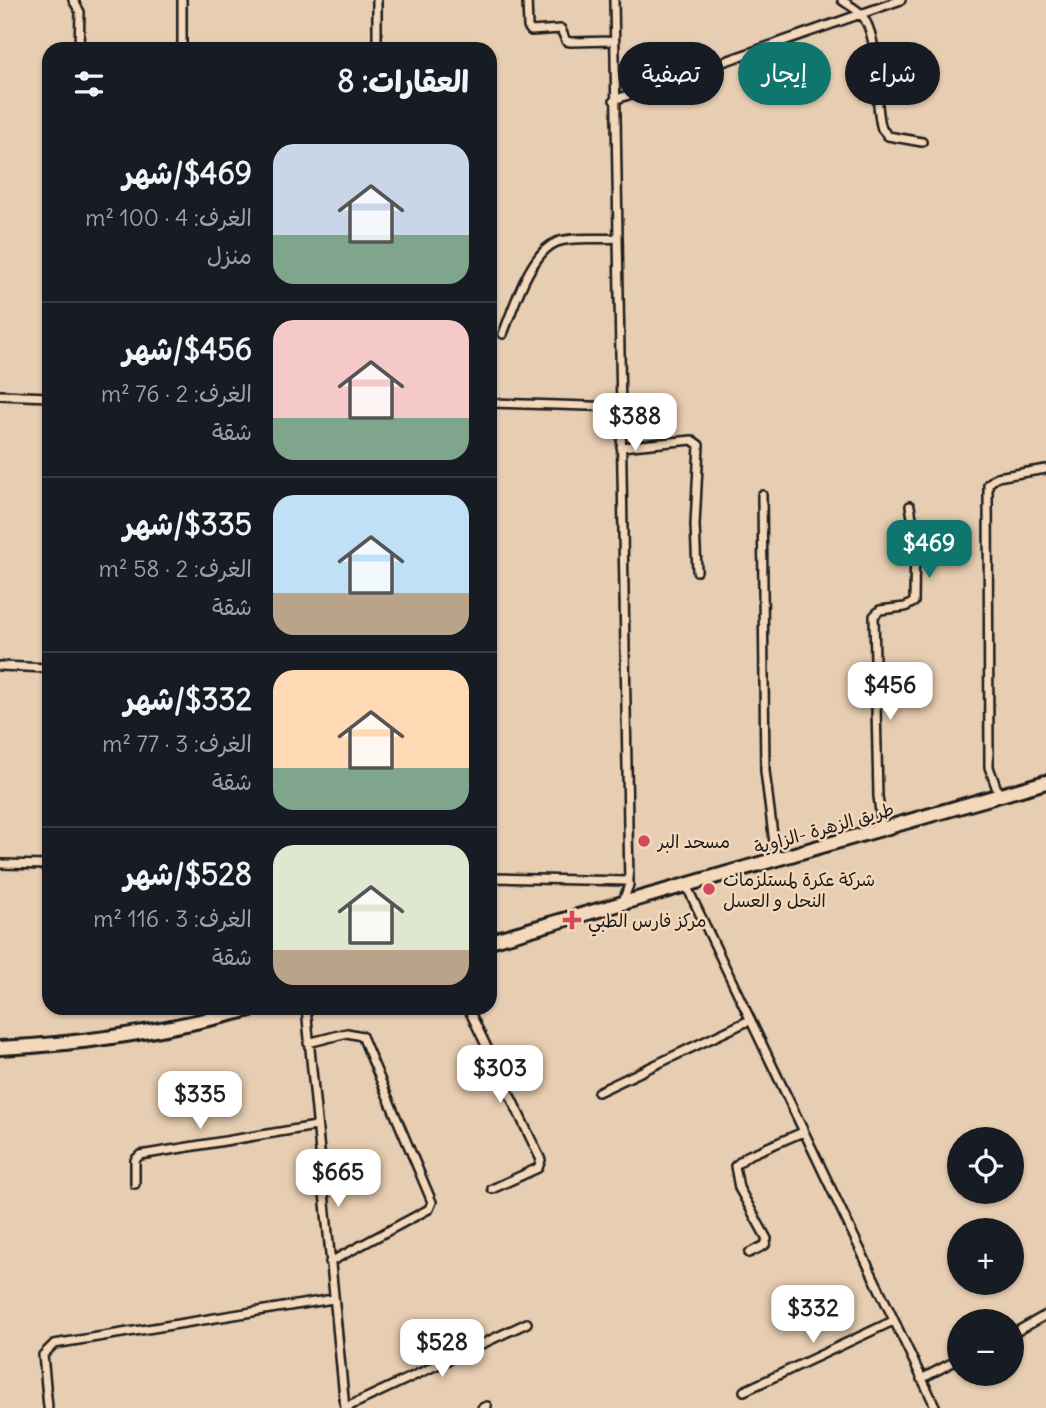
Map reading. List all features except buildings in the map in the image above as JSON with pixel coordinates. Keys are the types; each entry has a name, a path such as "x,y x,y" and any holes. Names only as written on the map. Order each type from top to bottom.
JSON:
{"main road":[{"name":"طريق الزهرة -الزاوية","path":"497,939 1046,782"},
{"path":"0,1048 98,1040 177,1027 226,1015"}],"street":[{"path":"73,0 79,12 79,42"},
{"path":"182,0 182,42"},
{"path":"377,0 377,42"},
{"path":"527,0 528,27 531,31 561,29 566,41 571,42 614,41"},
{"path":"614,0 629,883 623,901"},
{"path":"842,0 861,14 874,55 882,129 888,136 922,142"},
{"path":"614,100 901,0"},
{"path":"503,334 532,267 543,251 558,242 617,239"},
{"path":"0,395 42,397"},
{"path":"497,404 621,407"},
{"path":"621,447 692,440 699,445 695,525 697,570"},
{"path":"999,795 989,767 988,484 997,477 1046,469"},
{"path":"762,495 765,771 776,859"},
{"path":"882,829 878,796 874,616 880,610 911,606 914,602 915,535 910,506"},
{"path":"0,666 42,668"},
{"path":"0,864 42,865"},
{"path":"497,878 629,883 645,896"},
{"path":"686,885 936,1408"},
{"path":"305,1015 345,1408 527,1323"},
{"path":"471,1015 541,1160 538,1168 492,1189"},
{"path":"598,1092 750,1020"},
{"path":"308,1043 347,1033 362,1036 432,1202 429,1209 330,1262"},
{"path":"135,1184 135,1160 140,1155 316,1126"},
{"path":"749,1253 765,1245 767,1239 739,1188 735,1166 747,1156 803,1132"},
{"path":"48,1408 43,1355 54,1344 333,1299"},
{"path":"1024,1327 1046,1315"},
{"path":"744,1391 893,1321"},
{"path":"921,1379 947,1365"}],"place":[{"name":"مسحد البر","path":"644,841"},
{"name":"شركة عكرة لمستلزمات النحل و العسل","path":"709,889"},
{"name":"مركز فارس الطبي","path":"572,920"}]}
